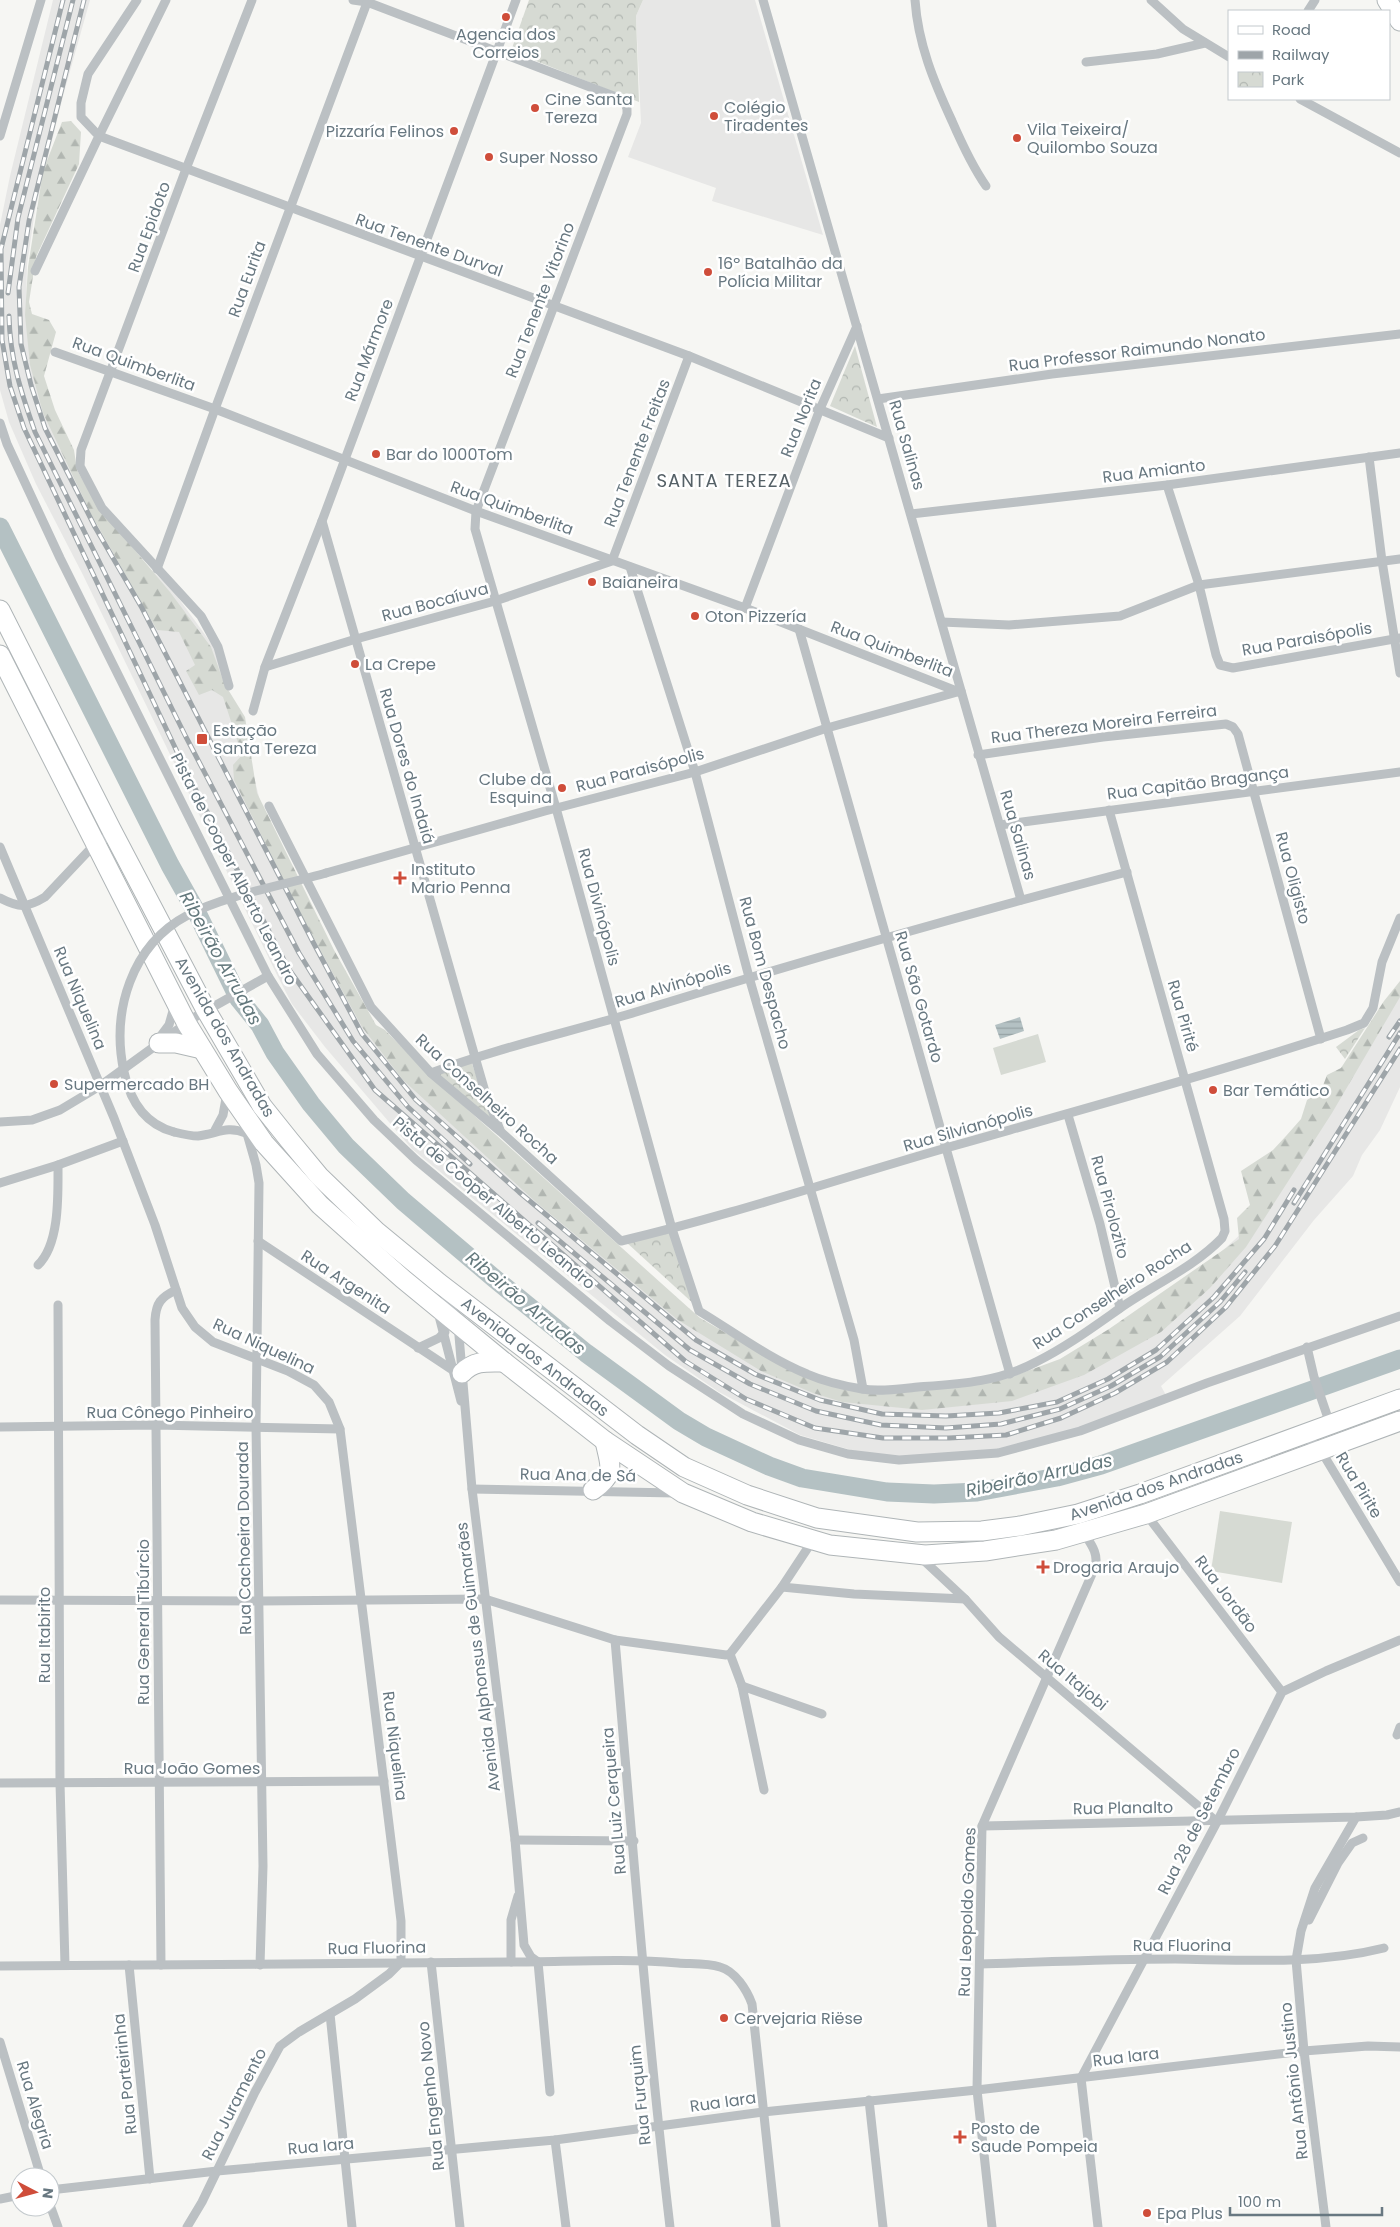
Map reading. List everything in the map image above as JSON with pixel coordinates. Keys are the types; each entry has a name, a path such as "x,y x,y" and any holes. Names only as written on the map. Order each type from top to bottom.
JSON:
{"main road":[{"path":"1387,0 1400,21"},
{"name":"Avenida dos Andradas","path":"0,610 113,834 206,1010 262,1106 319,1176 376,1231 439,1283 645,1441 684,1467 746,1496 817,1518 917,1532 955,1532 1020,1526 1078,1514 1140,1494 1303,1434 1329,1421 1400,1399"},
{"name":"Avenida dos Andradas","path":"0,655 187,1024 228,1091 264,1143 320,1205 353,1236 436,1305 452,1328 504,1362 605,1441 683,1493 752,1522 830,1545 917,1554 956,1554 1004,1549 1084,1533 1146,1514 1400,1421"},
{"path":"156,1045 176,1043 202,1049"},
{"path":"246,1133 264,1143"},
{"path":"457,1371 479,1362 504,1362"},
{"path":"593,1490 606,1480 609,1473 605,1441"},
{"path":"683,1493 746,1496"},
{"path":"1140,1494 1139,1506 1146,1514"}],"street":[{"path":"0,136 41,0"},
{"path":"100,136 81,117 84,88 88,74 137,0"},
{"path":"34,271 166,0"},
{"name":"Rua Epidoto","path":"157,569 102,508 80,466 81,450 186,169 252,0"},
{"path":"353,0 368,1 497,52"},
{"name":"Rua Mármore","path":"253,711 264,668 322,521 343,460 516,0"},
{"name":"Rua Salinas","path":"763,0 1021,900"},
{"path":"915,0 918,28 927,62 964,149 986,186"},
{"path":"1151,0 1183,29 1228,56"},
{"name":"Rua Eurita","path":"157,569 289,208 368,1"},
{"path":"1086,62 1158,54 1205,43"},
{"name":"Rua Tenente Vitorino","path":"476,511 628,108 624,100 497,52"},
{"path":"1302,100 1400,153"},
{"name":"Rua Tenente Durval","path":"100,136 553,307 689,356 889,438"},
{"name":"Rua Norita","path":"745,608 820,409 857,326"},
{"name":"Rua Professor Raimundo Nonato","path":"878,399 1052,374 1400,334"},
{"name":"Rua Quimberlita","path":"55,352 215,408 476,511 745,608 960,691"},
{"name":"Rua Tenente Freitas","path":"612,561 689,356"},
{"name":"Pista de Cooper Alberto Leandro","path":"0,423 7,444 60,558 268,976 317,1054 374,1120 416,1160 597,1311 669,1366 743,1414 799,1440 848,1454 899,1460 998,1453 1080,1431 1214,1380 1307,1348"},
{"name":"Rua Amianto","path":"911,514 1167,485 1400,454"},
{"path":"1369,457 1382,561 1398,638 1400,673"},
{"path":"1167,485 1199,585"},
{"name":"Rua Divinópolis","path":"476,511 475,529 495,601 556,808 672,1229 699,1311"},
{"name":"Rua Dores do Indaiá","path":"322,521 486,1095 501,1132"},
{"path":"942,622 1009,625 1120,616 1199,585 1400,559"},
{"name":"Rua Bocaíuva","path":"264,668 356,639 495,601 612,561"},
{"name":"Rua Bom Despacho","path":"630,567 695,772 749,977 854,1340 863,1389"},
{"path":"157,569 201,616 218,647 229,686"},
{"name":"Rua Paraisópolis","path":"1199,585 1220,665 1233,668 1398,638"},
{"name":"Rua São Gotardo","path":"799,629 1010,1374"},
{"name":"Rua Paraisópolis","path":"246,1133 232,1129 215,1130 196,1136 158,1127 136,1106 128,1091 120,1041 122,1007 137,964 146,951 160,936 188,915 234,898 414,847 695,772 827,728 960,691"},
{"name":"Rua Thereza Moreira Ferreira","path":"978,755 1103,736 1226,724 1233,727"},
{"name":"Rua Oligisto","path":"1233,727 1238,734 1321,1038"},
{"name":"Rua Capitão Bragança","path":"1000,825 1400,772"},
{"name":"Rua Conselheiro Rocha","path":"269,806 371,1006 431,1073 501,1132 621,1241"},
{"name":"Rua Pirité","path":"1109,810 1224,1219 1225,1231"},
{"path":"0,898 15,905 26,907 45,897 95,844 113,834"},
{"name":"Rua Niquelina","path":"0,847 123,1140 156,1225 182,1308 195,1327 213,1342 288,1371 314,1385 329,1402 340,1429 401,1920 401,1962"},
{"name":"Rua Alvinópolis","path":"431,1073 475,1057 614,1018 749,977 1127,872"},
{"path":"1321,1038 1364,1023 1370,1016 1382,962 1400,918"},
{"path":"0,1122 24,1122 60,1110 100,1086 206,1010 268,976"},
{"path":"156,1045 169,1025 176,1000"},
{"name":"Rua Silvianópolis","path":"621,1241 672,1229 946,1148 1068,1115 1321,1038"},
{"path":"215,1130 223,1116 228,1091"},
{"name":"Rua Cachoeira Dourada","path":"242,1112 259,1184 256,1426 263,1866 260,1965"},
{"name":"Rua Pirolozito","path":"1068,1115 1100,1224 1120,1308"},
{"path":"0,1183 58,1165 123,1140"},
{"path":"38,1266 51,1244 58,1195 58,1165"},
{"name":"Rua Conselheiro Rocha","path":"699,1311 780,1361 808,1375 863,1389 891,1390 975,1382 1010,1374 1036,1363 1094,1328 1120,1308 1174,1276 1218,1242 1225,1231"},
{"name":"Rua Argenita","path":"258,1241 418,1348 457,1371"},
{"name":"Avenida Alphonsus de Guimarães","path":"439,1283 453,1307 452,1328 465,1415 472,1489 515,1840 518,1896 524,1944 531,1957 538,1962"},
{"name":"Rua General Tibúrcio","path":"161,1965 158,1783 156,1312 160,1300 176,1290"},
{"name":"Rua Itabirito","path":"58,1305 60,1783 65,1965"},
{"path":"1329,1421 1314,1377 1307,1348 1400,1316"},
{"path":"418,1348 439,1338 452,1328"},
{"name":"Avenida Alphonsus de Guimarães","path":"452,1328 457,1371"},
{"name":"Rua Cônego Pinheiro","path":"0,1428 156,1425 340,1429"},
{"name":"Rua Pirite","path":"1303,1434 1320,1449 1400,1582"},
{"name":"Rua Ana de Sá","path":"472,1489 683,1493"},
{"name":"Rua Jordão","path":"1146,1514 1282,1692"},
{"name":"Rua Leopoldo Gomes","path":"992,2227 977,2090 982,1826 1097,1560 1084,1533"},
{"path":"730,1654 782,1586 813,1540"},
{"name":"Rua Itajobi","path":"917,1554 965,1599 999,1637 1217,1822"},
{"path":"782,1586 854,1594 965,1599"},
{"path":"0,1600 260,1601 485,1598 614,1640 730,1654"},
{"name":"Rua Luiz Cerqueira","path":"614,1640 634,1841 642,1960"},
{"path":"1282,1692 1400,1640"},
{"path":"730,1654 742,1686 764,1790"},
{"path":"742,1686 822,1714"},
{"name":"Rua 28 de Setembro","path":"1081,2078 1217,1822 1282,1692"},
{"name":"Rua João Gomes","path":"0,1784 384,1781"},
{"path":"1356,1817 1387,1815 1400,1812"},
{"name":"Rua Planalto","path":"982,1826 1217,1822 1356,1817"},
{"name":"Rua Antônio Justino","path":"1326,2227 1304,2052 1296,1960 1301,1932 1315,1888 1356,1817"},
{"name":"Rua Antônio Justino","path":"1301,1932 1338,1863 1352,1844 1363,1838"},
{"path":"515,1840 634,1841"},
{"name":"Avenida Alphonsus de Guimarães","path":"511,1962 512,1920 518,1896"},
{"name":"Rua Fluorina","path":"980,1964 1144,1959 1296,1960 1357,1955 1384,1948"},
{"name":"Rua Fluorina","path":"0,1966 642,1960 722,1967 737,1978 752,2004 755,2018 763,2112"},
{"name":"Rua Furquim","path":"642,1960 658,2127 670,2227"},
{"name":"Rua Juramento","path":"187,2227 217,2171 231,2138 272,2058 280,2046 377,1983 401,1962"},
{"name":"Rua Engenho Novo","path":"432,1962 460,2227"},
{"path":"538,1962 550,2092"},
{"name":"Rua Porteirinha","path":"129,1965 150,2179"},
{"path":"330,2014 352,2227"},
{"name":"Rua Alegria","path":"0,2042 38,2167"},
{"name":"Rua Iara","path":"60,2189 345,2158 555,2140 763,2112 977,2090 1304,2052 1368,2046 1400,2047"},
{"path":"1081,2078 1098,2227"},
{"path":"869,2100 883,2227"},
{"path":"763,2112 776,2227"},
{"path":"555,2140 566,2227"}],"shaded area":[{"path":"53,0 90,0 63,96 35,210 27,265 26,307 41,372 75,472 99,518 174,592 214,647 249,757 260,801 316,917 375,1028 626,1270 785,1373 908,1399 1070,1362 1209,1263 1243,1232 1287,1149 1317,1103 1400,988 1400,1087 1380,1130 1362,1155 1353,1176 1314,1220 1240,1316 1161,1386 1168,1399 1012,1449 914,1460 858,1452 800,1435 719,1392 665,1355 412,1149 325,1047 292,1004 278,977 83,575 36,484 9,422 0,390 0,225 10,176"},
{"name":"Colégio Tiradentes","path":"643,0 755,0 823,235 712,201 716,188 628,157 641,123 636,16"},
{"path":"1020,1017 1024,1031 1000,1039 995,1025"}],"green space":[{"path":"529,0 643,0 636,16 639,102 511,51"},
{"path":"71,121 81,132 79,164 36,257 29,302 32,314 49,320 56,332 44,376 55,410 74,450 77,470 96,504 170,592 211,647 224,683 245,717 257,793 334,950 376,1025 385,1030 428,1074 700,1318 764,1355 862,1391 1006,1379 1060,1359 1109,1329 1239,1239 1237,1218 1250,1205 1241,1171 1273,1150 1301,1119 1307,1100 1321,1091 1327,1075 1341,1068 1384,1001 1400,981 1400,997 1332,1113 1246,1247 1210,1288 1161,1332 1084,1375 1012,1401 922,1410 842,1402 813,1393 761,1371 678,1320 537,1203 403,1080 362,1027 298,909 234,780 233,765 242,755 223,697 212,690 199,695 186,671 195,665 179,632 157,630 91,514 43,413 30,365 25,315 28,267 43,171 62,122"},
{"path":"855,346 877,427 830,406"},
{"path":"1365,1028 1345,1059 1336,1047 1359,1030"},
{"path":"1038,1034 1046,1062 1001,1075 993,1048"},
{"path":"471,1061 494,1125 437,1073"},
{"path":"671,1232 696,1306 626,1242"},
{"path":"1220,1511 1292,1522 1282,1583 1211,1571"}],"waterway":[{"name":"Ribeirão Arrudas","path":"0,527 239,999 260,1025 275,1053 311,1104 346,1146 403,1201 586,1353 679,1421 706,1437 769,1466 802,1478 887,1492 934,1494 977,1492 1057,1477 1101,1465 1400,1359"}],"railway":[{"path":"63,0 1,249 2,340 10,386 24,428 189,777 288,968 375,1090 685,1361 746,1399 815,1428 883,1438 949,1438 1006,1435 1061,1418 1115,1393 1167,1362 1226,1307 1275,1246 1400,1049"},
{"path":"8,293 18,218 73,0"},
{"path":"84,0 29,221 19,287 21,344 31,385 45,428 95,527 142,608 362,1034 416,1100 519,1192 696,1340 755,1374 820,1400 882,1414 946,1416 999,1413 1057,1402 1108,1379 1156,1350 1214,1297 1264,1239 1294,1190"},
{"path":"9,316 17,375 35,432 186,737 299,953 353,1041 408,1107 470,1164"},
{"path":"1389,1037 1400,1021"},
{"path":"1294,1203 1400,1033"},
{"path":"538,1223 690,1350 750,1384 816,1411 881,1425 946,1428 1001,1424 1060,1409 1111,1386 1160,1357 1220,1302 1245,1272"}],"place":[{"name":"Agencia dos Correios","path":"506,17"},
{"name":"Cine Santa Tereza","path":"535,108"},
{"name":"Colégio Tiradentes","path":"714,116"},
{"name":"Pizzaría Felinos","path":"454,131"},
{"name":"Vila Teixeira/ Quilombo Souza","path":"1017,138"},
{"name":"Super Nosso","path":"489,157"},
{"name":"16º Batalhão da Polícia Militar","path":"708,272"},
{"name":"Bar do 1000Tom","path":"376,454"},
{"name":"Baianeira","path":"592,582"},
{"name":"Oton Pizzería","path":"695,616"},
{"name":"La Crepe","path":"355,664"},
{"name":"Estação Santa Tereza","path":"202,739"},
{"name":"Clube da Esquina","path":"562,788"},
{"name":"Instituto Mario Penna","path":"400,878"},
{"name":"Supermercado BH","path":"54,1084"},
{"name":"Bar Temático","path":"1213,1090"},
{"name":"Drogaria Araujo","path":"1043,1567"},
{"name":"Cervejaria Riëse","path":"724,2018"},
{"name":"Posto de Saude Pompeia","path":"960,2137"},
{"name":"Epa Plus","path":"1147,2213"}],"district":[{"name":"SANTA TEREZA","path":"724,480"}]}
